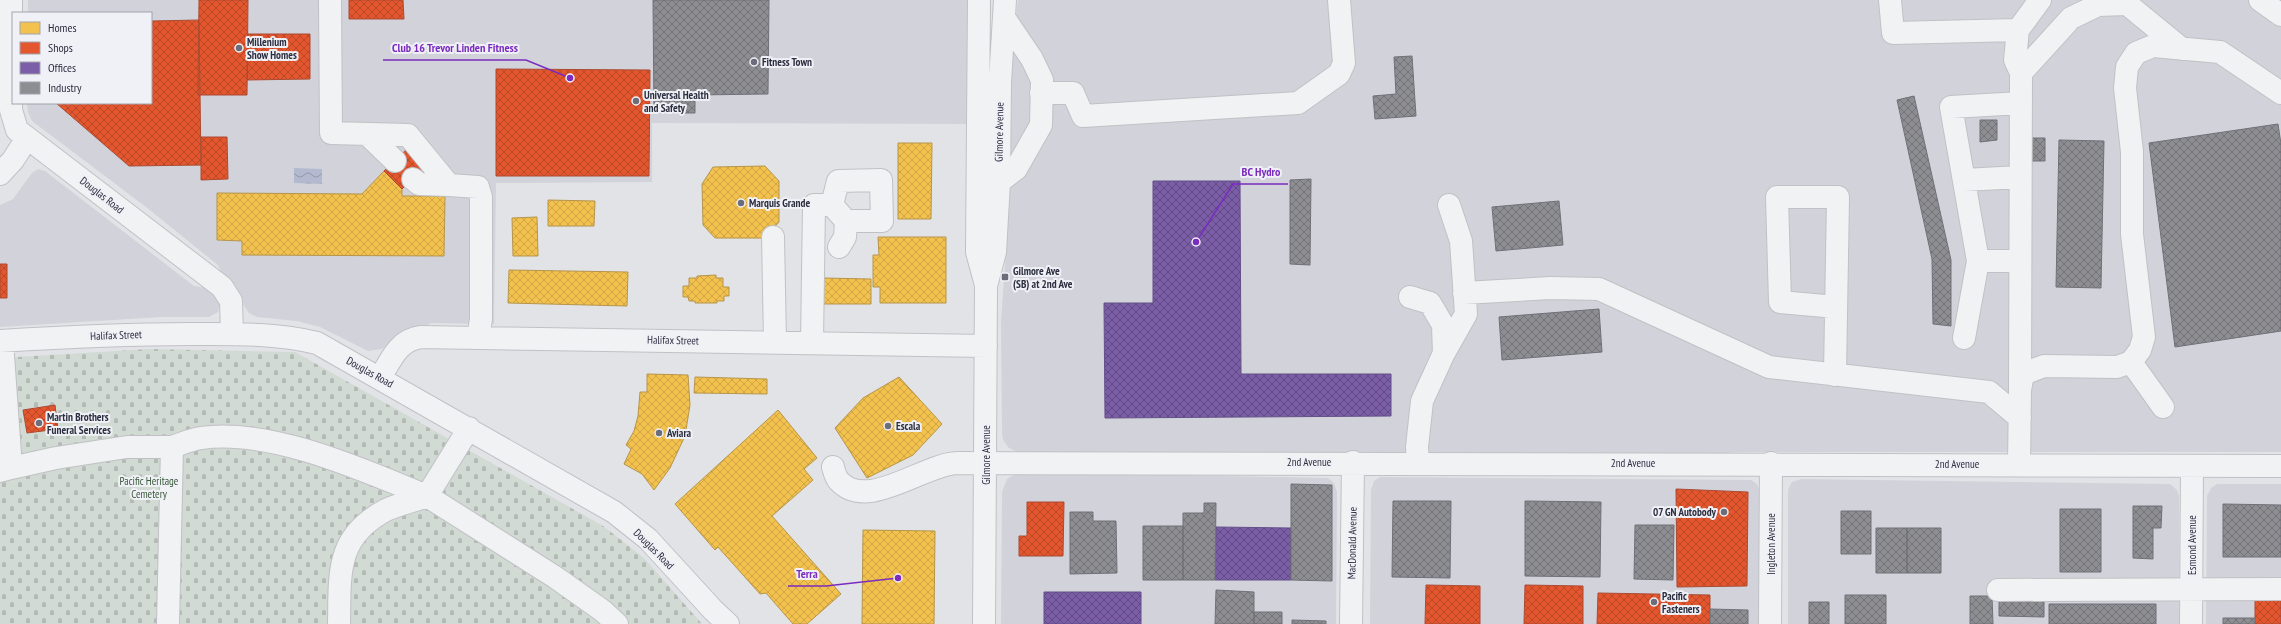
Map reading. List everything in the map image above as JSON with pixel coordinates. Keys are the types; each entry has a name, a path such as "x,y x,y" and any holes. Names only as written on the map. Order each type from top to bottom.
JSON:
{"street":[{"name":"Douglas Road","path":"11,0 12,116 17,130 222,287 232,301 232,334 289,336 317,342 614,512 648,539 712,610 728,624"},
{"path":"330,0 331,133 408,135 449,185"},
{"name":"Gilmore Avenue","path":"979,0 977,252 986,286"},
{"path":"1041,93 1073,93 1083,116 1298,103 1339,74 1344,64 1339,0"},
{"path":"1890,0 1893,33 2018,30"},
{"path":"2019,465 2021,73 2015,60 2018,30 2040,0"},
{"path":"2260,0 2281,15"},
{"path":"2021,73 2071,18 2098,5 2127,4 2136,7 2182,49"},
{"path":"999,182 1016,169 1041,125 1042,80 1005,9"},
{"name":"Gilmore Avenue","path":"984,624 986,286 995,252 999,182 1000,82 1005,9"},
{"path":"2020,390 2024,374 2044,366 2117,367 2131,362 2140,350 2144,337 2132,234 2132,152 2125,88 2128,67 2136,54 2153,46 2220,52 2281,93"},
{"path":"1964,338 1978,261 1950,107 2021,103"},
{"path":"367,134 395,161"},
{"path":"0,174 13,160 27,138"},
{"path":"1964,180 2020,177"},
{"path":"413,178 419,184 478,187 481,197 481,319 478,338"},
{"path":"1835,375 1838,197 1777,198 1780,302 1836,307"},
{"path":"812,342 814,205 839,213 845,237 839,247"},
{"path":"1418,463 1416,447 1422,401 1444,353 1466,314 1464,293 1454,243 1449,205"},
{"path":"773,237 775,342"},
{"path":"1978,261 2020,261"},
{"path":"1464,293 1550,288 1599,290 1769,367 1989,392 2020,418"},
{"path":"1410,297 1430,303 1443,325 1444,353"},
{"name":"Halifax Street","path":"1,341 140,334 232,334"},
{"name":"Halifax Street","path":"380,378 400,346 410,339 421,337 812,342 986,346"},
{"path":"1,341 6,469 56,458 127,447 172,447 201,438 231,437 277,443 322,456 427,496 603,611 617,624"},
{"path":"2131,362 2163,407"},
{"path":"339,624 342,566 349,541 364,524 387,510 427,496 469,428"},
{"path":"168,624 172,447"},
{"name":"2nd Avenue","path":"833,467 839,481 852,489 868,492 896,485 925,470 950,463 986,462 1771,463 2281,466"},
{"name":"MacDonald Avenue","path":"1351,624 1354,462"},
{"name":"Ingleton Avenue","path":"1770,624 1771,463"},
{"name":"Esmond Avenue","path":"2191,624 2192,466"},
{"path":"1998,590 2281,590"}],"shaded area":[{"path":"28,0 972,0 968,124 652,123 652,182 496,183 494,324 431,323 424,327 403,331 382,349 368,351 320,327 297,321 257,317 249,313 244,306 236,286 221,272 218,265 146,207 32,121 28,112 27,104 152,104 152,12 28,12"},
{"path":"1018,0 2281,0 2281,452 1739,452 1699,455 1019,453 1009,448 1003,440 1002,433 1001,322 1007,235 1008,79"},
{"path":"38,169 45,171 194,286 206,288 216,296 220,303 218,312 209,317 161,317 0,327 0,205 13,199 32,173"},
{"path":"1026,472 1328,478 1334,483 1337,492 1336,624 1001,624 1002,492 1007,479"},
{"path":"1380,477 1751,480 1757,484 1760,491 1759,624 1370,624 1371,490 1374,481"},
{"path":"1801,479 2170,484 2177,490 2179,496 2179,624 1788,624 1788,490 1792,482"},
{"path":"2217,484 2281,484 2281,624 2206,624 2207,496 2211,488"}],"green space":[{"name":"Pacific Heritage Cemetery","path":"149,349 295,352 603,526 644,558 702,624 0,624 0,358"}],"water":[{"path":"294,168 322,169 322,184 294,183"}],"building: Homes":[{"path":"898,143 932,143 931,219 898,219"},
{"name":"Marquis Grande","path":"765,166 779,181 779,222 765,238 715,238 703,225 702,184 713,167"},
{"path":"384,171 402,189 402,196 445,196 444,256 242,255 242,241 217,240 217,193 362,194"},
{"path":"548,200 595,201 594,226 548,226"},
{"path":"537,217 538,256 513,256 512,218"},
{"path":"878,237 946,237 946,303 880,303 880,287 873,287 873,255 879,255"},
{"path":"509,270 628,272 627,306 508,303"},
{"path":"716,275 716,278 723,278 723,287 729,287 729,296 724,296 724,301 717,301 717,303 695,303 695,301 689,301 688,297 683,297 683,286 689,286 689,278"},
{"path":"823,278 871,279 871,304 823,304"},
{"name":"Aviara","path":"647,374 688,375 690,405 685,436 670,468 654,490 642,474 624,464 631,449 626,445 634,431 638,416 640,392 647,392"},
{"path":"695,377 767,379 767,394 694,393"},
{"name":"Escala","path":"899,377 942,424 913,455 867,478 835,428 863,398"},
{"path":"778,410 817,458 804,469 813,480 772,516 841,594 807,624 793,624 766,593 760,594 718,547 715,550 675,504"},
{"path":"863,530 935,531 934,624 862,624"}],"building: Shops":[{"path":"199,0 248,0 247,95 198,95"},
{"path":"349,0 403,0 404,19 349,19"},
{"path":"199,20 201,165 129,166 57,104 152,104 152,21"},
{"path":"248,34 310,34 310,79 247,80"},
{"path":"496,69 650,70 649,176 496,176"},
{"path":"201,137 227,137 228,179 201,180"},
{"path":"407,149 425,167 402,189 384,171"},
{"path":"0,264 7,264 7,298 0,298"},
{"path":"55,405 58,429 27,433 23,410"},
{"path":"1676,489 1748,492 1747,586 1677,587"},
{"path":"1027,502 1064,502 1063,556 1019,556 1019,536 1027,536"},
{"path":"1426,585 1480,586 1480,624 1425,624"},
{"path":"1525,585 1583,586 1583,624 1524,624"},
{"name":"Pacific Fasteners","path":"1598,593 1710,595 1710,624 1597,624"},
{"path":"2255,593 2281,593 2281,624 2255,624"}],"building: Offices":[{"path":"1153,181 1240,181 1241,374 1391,374 1391,416 1105,418 1104,303 1153,303"},
{"path":"1216,527 1291,528 1291,580 1215,580"},
{"path":"1044,592 1141,592 1141,624 1044,624"}],"building: Industry":[{"path":"653,0 769,0 768,94 695,95 695,113 654,113"},
{"path":"1412,56 1416,116 1375,119 1373,96 1396,94 1394,57"},
{"path":"1914,96 1951,260 1951,326 1933,324 1932,259 1897,100"},
{"path":"1980,120 1997,120 1997,140 1980,142"},
{"path":"2278,124 2281,144 2281,331 2175,347 2149,143"},
{"path":"2032,138 2045,138 2045,161 2031,161"},
{"path":"2059,140 2104,141 2101,288 2056,287"},
{"path":"1311,179 1310,265 1290,264 1290,180"},
{"path":"1559,201 1563,245 1496,251 1492,207"},
{"path":"1599,309 1602,352 1502,360 1499,317"},
{"path":"1291,484 1332,485 1332,581 1291,580"},
{"path":"1393,501 1451,501 1450,578 1392,577"},
{"path":"1525,501 1601,502 1600,577 1525,576"},
{"path":"1204,503 1216,503 1215,580 1183,580 1183,513 1204,513"},
{"path":"2223,504 2281,505 2281,557 2223,557"},
{"path":"2133,506 2162,506 2161,528 2153,528 2153,559 2133,558"},
{"path":"2060,509 2101,509 2101,572 2060,572"},
{"path":"1841,511 1871,511 1871,554 1841,554"},
{"path":"1070,512 1093,512 1093,521 1116,521 1117,573 1070,574"},
{"path":"1635,525 1674,525 1673,580 1634,579"},
{"path":"1143,526 1183,526 1183,580 1143,580"},
{"path":"1876,528 1907,528 1907,573 1876,573"},
{"path":"1907,528 1941,528 1941,573 1907,573"},
{"path":"1216,590 1254,592 1254,624 1215,624"},
{"path":"1845,595 1886,595 1886,624 1845,624"},
{"path":"1970,596 1992,596 1993,624 1970,624"},
{"path":"1999,600 2044,600 2044,617 1999,616"},
{"path":"1809,602 1829,602 1829,624 1809,624"},
{"path":"2049,604 2156,604 2156,624 2049,624"},
{"path":"1710,609 1748,610 1748,624 1710,624"},
{"path":"1254,612 1282,612 1282,624 1254,624"},
{"path":"2223,618 2255,618 2255,624 2223,624"},
{"path":"1292,620 1326,621 1326,624 1292,624"}],"place":[{"name":"Millenium Show Homes","path":"239,48"},
{"name":"Fitness Town","path":"754,62"},
{"name":"Club 16 Trevor Linden Fitness","path":"570,78"},
{"name":"Universal Health and Safety","path":"636,101"},
{"name":"Marquis Grande","path":"741,203"},
{"name":"BC Hydro","path":"1196,242"},
{"name":"Gilmore Ave (SB) at 2nd Ave","path":"1005,277"},
{"name":"Martin Brothers Funeral Services","path":"39,423"},
{"name":"Escala","path":"888,426"},
{"name":"Aviara","path":"659,433"},
{"name":"07 GN Autobody","path":"1724,512"},
{"name":"Terra","path":"898,578"},
{"name":"Pacific Fasteners","path":"1654,602"}]}
